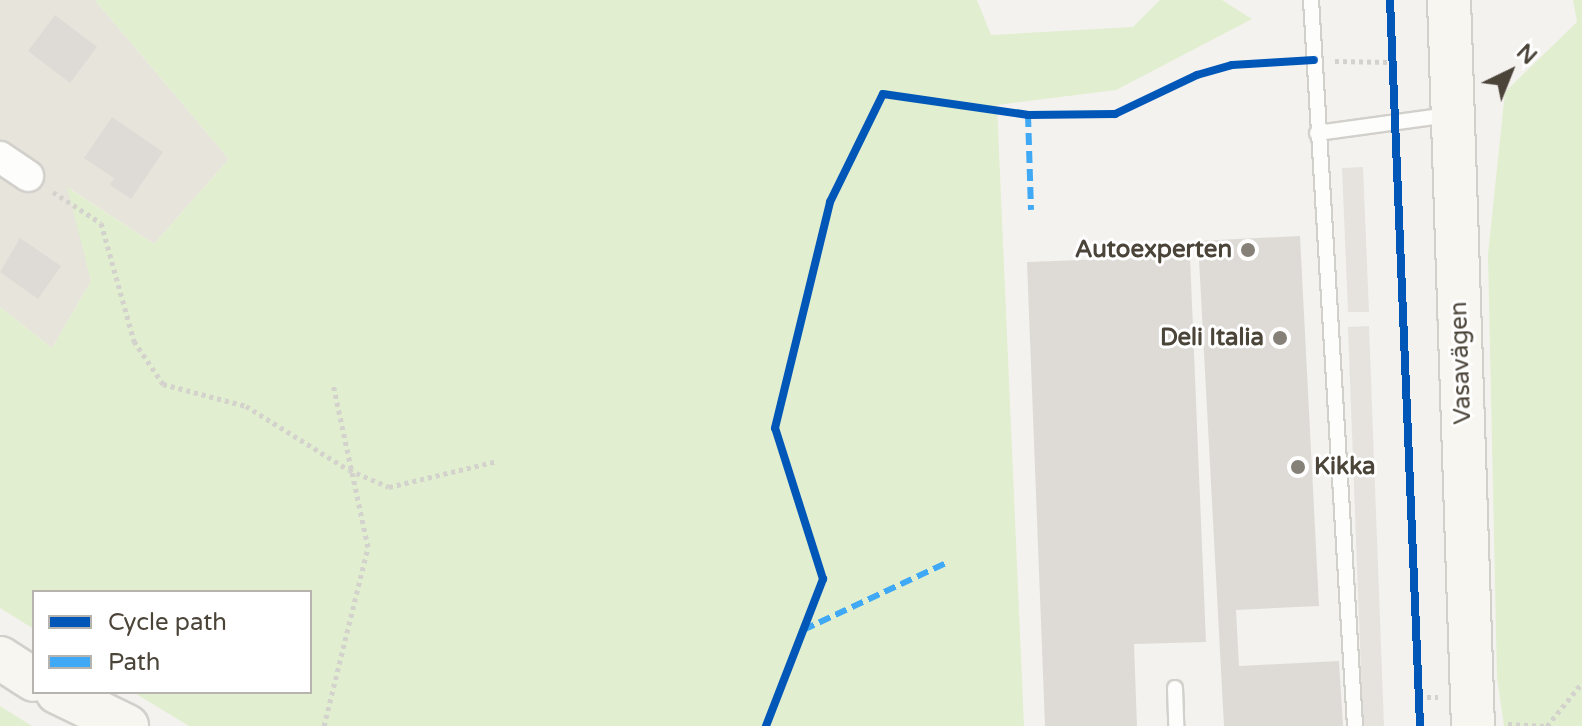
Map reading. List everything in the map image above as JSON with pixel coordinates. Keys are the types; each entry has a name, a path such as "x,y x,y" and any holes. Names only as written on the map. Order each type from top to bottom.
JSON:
{"street":[{"name":"Vasavägen","path":"1449,0 1485,725"},
{"path":"0,157 28,176"},
{"path":"0,658 32,679"},
{"path":"61,694 127,726"}],"lane":[{"path":"1311,0 1355,726"},
{"path":"1317,133 1453,114"},
{"path":"1175,688 1176,726"}],"path":[{"path":"1391,48 1392,123"},
{"path":"1314,60 1391,62"},
{"path":"28,176 101,223 134,341 163,384 246,406 349,470 389,487 497,461"},
{"path":"324,726 368,547 349,470 333,384"},
{"path":"1418,681 1420,712"},
{"path":"1485,725 1547,726 1582,683"}],"shaded area":[{"path":"0,0 95,0 229,159 154,244 69,188 91,281 52,348 0,307"},
{"path":"1363,167 1369,312 1348,312 1342,168"},
{"path":"1369,326 1384,726 1363,726 1348,327"}],"green space":[{"path":"95,0 977,0 991,35 1133,27 1160,0 1222,0 1252,19 1116,90 997,105 1024,726 189,726 136,694 312,694 312,590 32,590 32,628 0,608 0,307 52,348 91,281 67,187 154,244 229,159"},
{"path":"1573,0 1582,0 1582,726 1504,726 1497,677 1488,254 1505,92 1577,22"},
{"path":"0,706 32,726 0,726"}],"building":[{"path":"55,15 97,47 70,83 28,51"},
{"path":"112,117 163,152 131,199 110,185 114,178 84,158"},
{"path":"1300,236 1319,606 1236,610 1239,666 1339,661 1343,726 1224,726 1198,241"},
{"path":"20,238 61,266 38,299 0,272"},
{"path":"1190,256 1206,642 1134,644 1137,726 1045,726 1027,262"}],"marked path":[{"path":"1028,115 1031,210"},
{"path":"803,630 948,562"}],"cycle path":[{"path":"1390,0 1420,726"},
{"path":"766,726 823,579 775,428 830,202 883,94 1028,115 1115,114 1197,75 1232,65 1314,60"}],"place":[{"name":"Autoexperten","path":"1248,250"},
{"name":"Deli Italia","path":"1280,338"},
{"name":"Kikka","path":"1298,467"}]}
